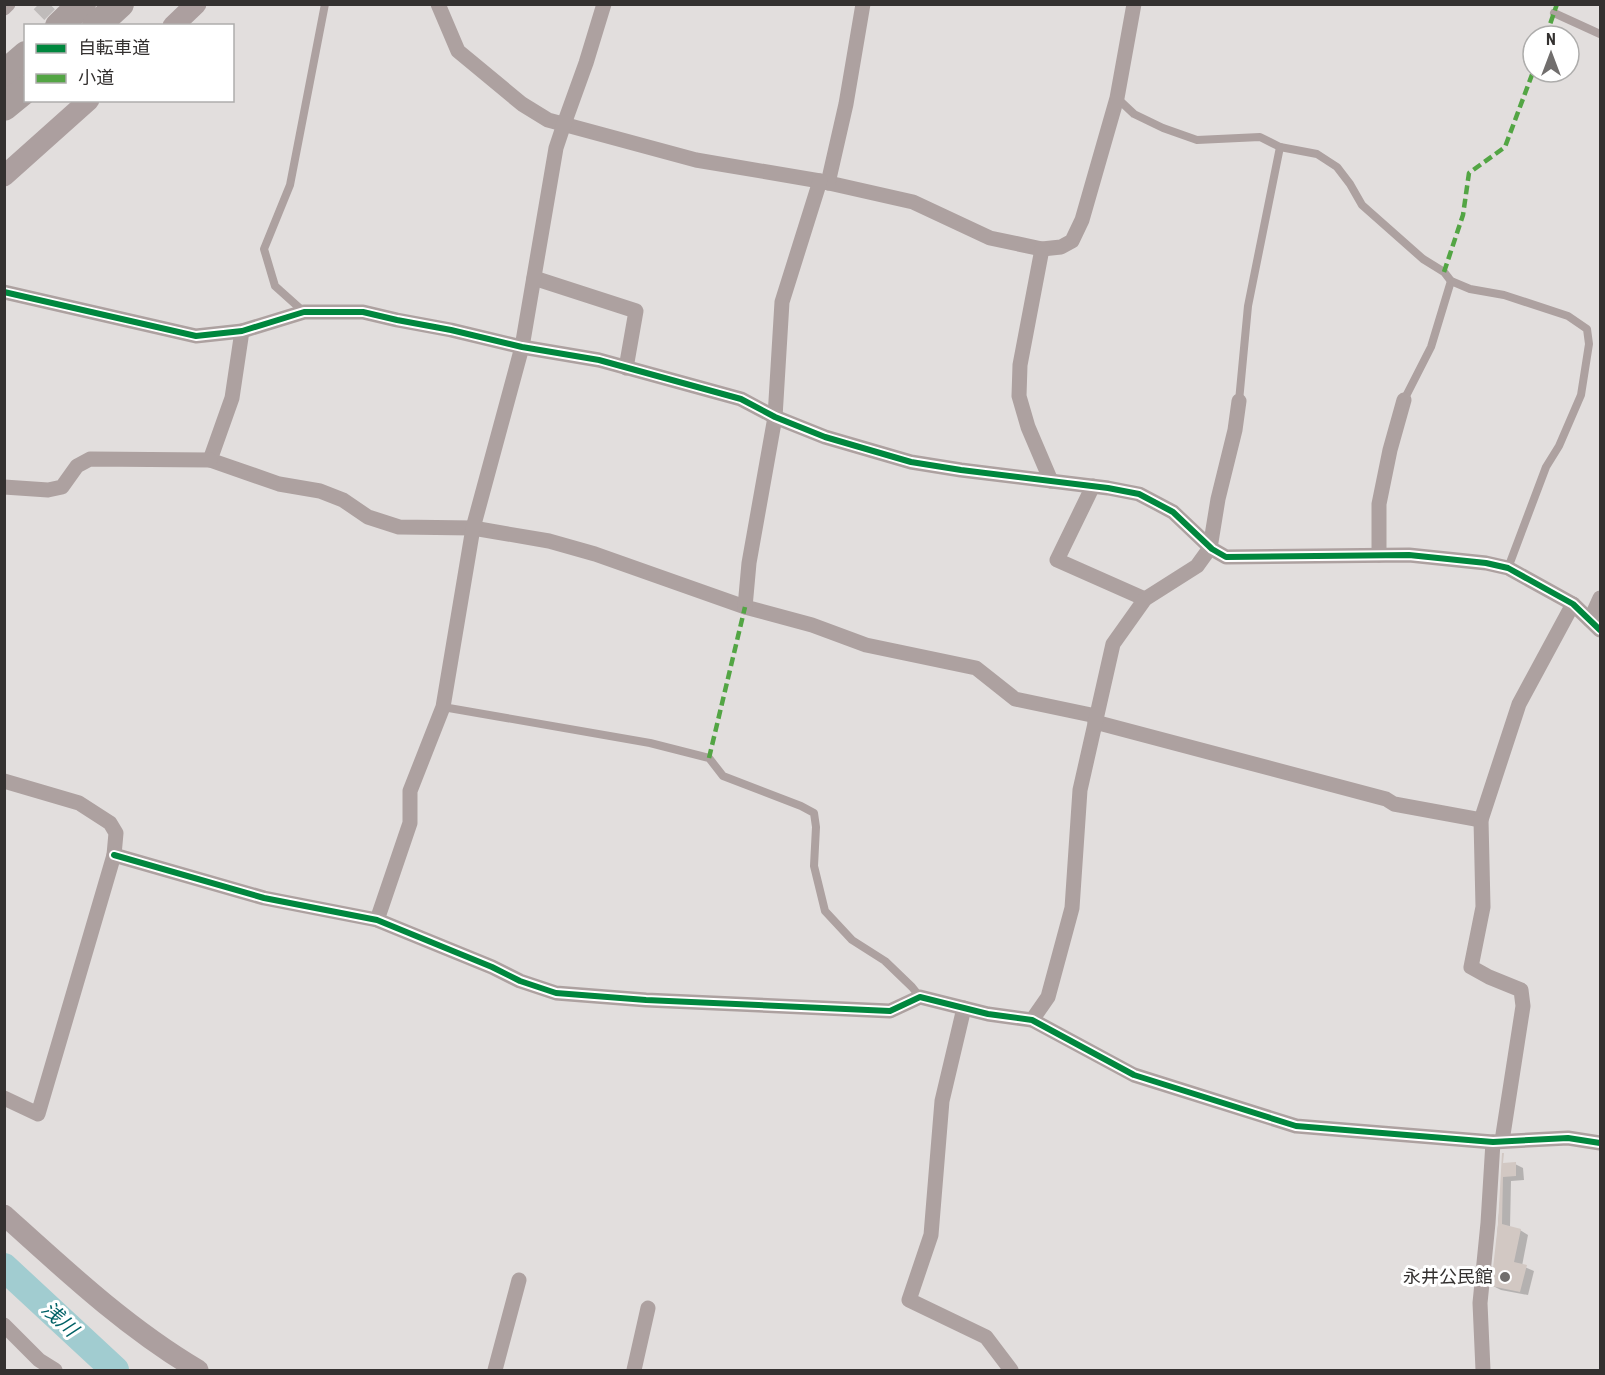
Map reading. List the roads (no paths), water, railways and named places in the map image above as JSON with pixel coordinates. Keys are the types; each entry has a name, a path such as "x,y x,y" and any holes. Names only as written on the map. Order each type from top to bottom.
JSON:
{"highway":[{"path":"61,24 82,4"},
{"path":"98,24 120,4"},
{"path":"4,74 24,57"},
{"path":"4,107 24,91"}],"street":[{"path":"4,8 8,4"},
{"path":"175,24 196,4"},
{"path":"438,4 458,51 522,104 548,120 696,160 824,182 913,202 990,238 1042,249 1061,247 1072,241 1082,220 1116,98 1134,4"},
{"path":"376,920 410,824 410,791 443,707 473,528 522,347 556,148 604,4"},
{"path":"745,607 749,563 775,417 782,302 824,182 846,104 863,4"},
{"path":"4,176 87,102"},
{"path":"1042,249 1020,365 1019,396 1028,427 1051,481"},
{"path":"534,278 636,311 626,368"},
{"path":"4,292 170,332 196,336 242,331 304,312 363,312 522,347 599,360 741,399 775,417 825,438 911,462 1139,494 1173,512 1210,548 1226,557 1409,555 1485,562 1508,568 1573,604 1595,625"},
{"path":"210,460 232,398 242,331"},
{"path":"1379,555 1379,504 1390,450 1404,400"},
{"path":"1032,1020 1048,997 1072,908 1080,790 1113,644 1145,599 1197,566 1210,548 1239,401"},
{"path":"4,487 48,490 62,487 77,466 90,459 210,460 279,484 320,491 343,500 368,517 399,527 473,528 549,541 595,554 745,607 812,626 866,645 976,668 1015,699 1386,799 1394,804 1481,820"},
{"path":"1093,486 1057,560 1145,599"},
{"path":"1595,625 1600,598"},
{"path":"1483,1371 1480,1303 1488,1223 1498,1142 1523,1006 1521,990 1471,967 1483,907 1481,820 1519,704 1573,604"},
{"path":"4,781 79,804 110,823 116,833 114,855 38,1114 4,1098"},
{"path":"114,855 264,898 376,920 492,967 520,981 556,993 646,1000 890,1011 920,997 988,1014 1032,1020 1134,1075 1296,1126 1498,1142 1568,1138 1600,1143"},
{"path":"964,1008 942,1101 931,1235 909,1300 986,1337 1011,1371"},
{"path":"4,1215 96,1297 175,1357 198,1371"},
{"path":"495,1371 519,1280"},
{"path":"634,1371 648,1308"},
{"path":"4,1325 39,1360 55,1371"}],"lane":[{"path":"304,312 275,286 264,249 290,185 325,4"},
{"path":"1554,13 1600,34"},
{"path":"1116,98 1134,114 1197,140 1260,137 1280,147 1317,154 1337,167 1362,205 1423,259 1444,272 1451,280 1470,289 1504,295 1568,316 1587,329 1588,344 1581,395 1546,467 1508,568"},
{"path":"1239,401 1248,306 1280,147"},
{"path":"1404,400 1431,347 1451,280"},
{"path":"443,707 650,743 709,758 723,776 814,813 816,827 814,866 825,911 852,940 885,961 920,997"}],"waterway":[{"name":"浅川","path":"4,1267 115,1370"}],"tunnel":[{"path":"39,4 59,24"}],"place":[{"name":"永井公民館","path":"1505,1277"}]}
